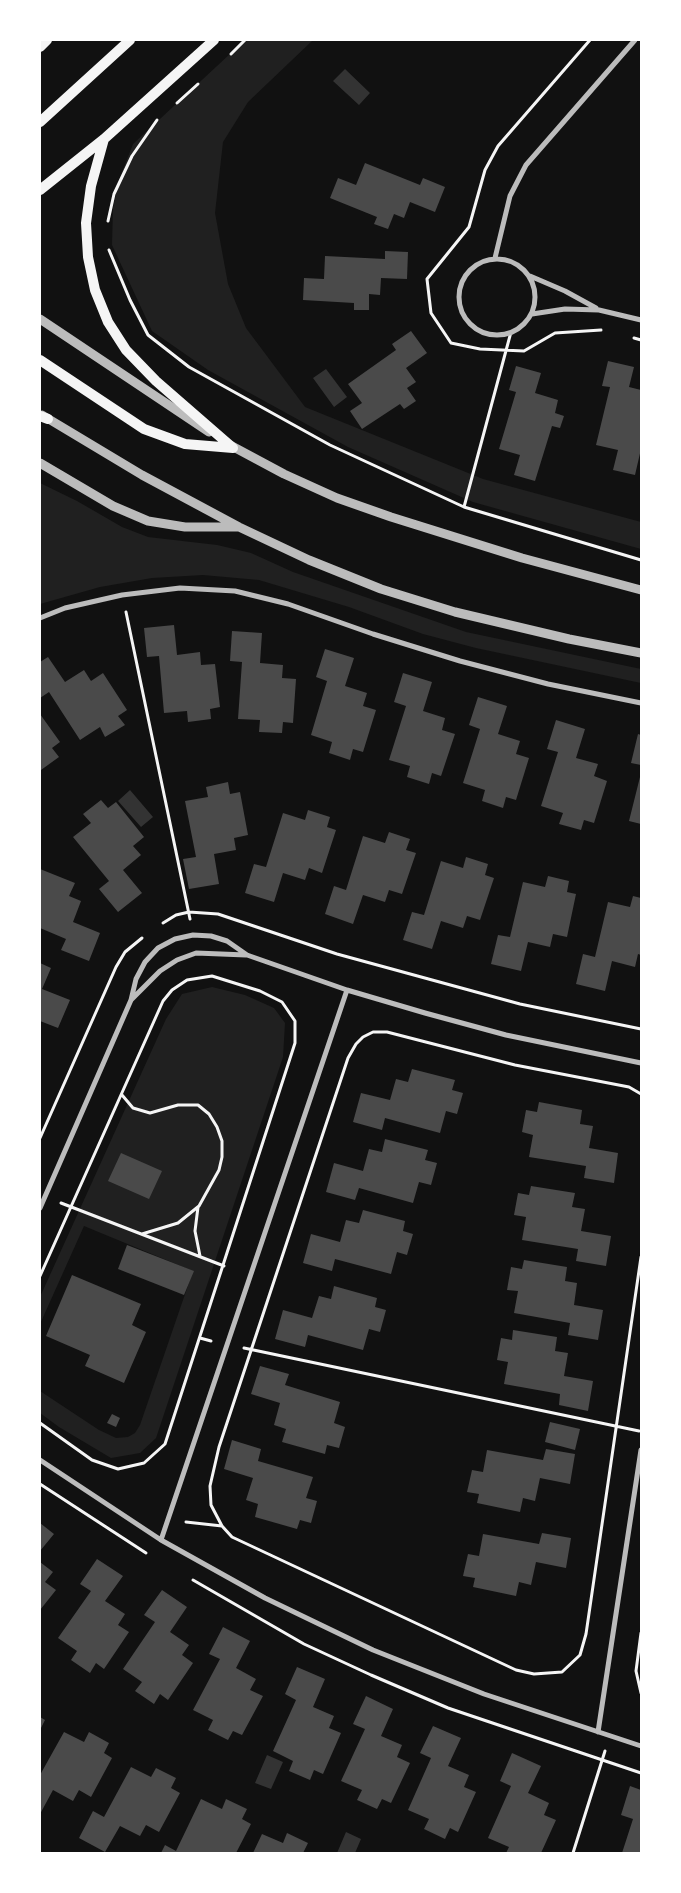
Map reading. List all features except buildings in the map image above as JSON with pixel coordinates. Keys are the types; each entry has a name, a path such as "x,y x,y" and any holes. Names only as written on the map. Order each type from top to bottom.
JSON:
{"main road":[{"path":"40,47 47,40"},
{"path":"40,122 130,40"},
{"path":"40,190 104,139 214,40"},
{"path":"104,139 91,186 86,223 88,257 95,290 108,322 126,350 156,382 233,448"},
{"path":"40,360 144,430 185,444 233,448"}],"street":[{"path":"495,258 510,196 526,165 635,40"},
{"path":"530,276 536,295 532,314 520,328 511,332 489,334 470,324 459,305 460,288 466,273 474,266 495,258 515,262 530,276 565,291 599,310"},
{"path":"532,314 565,309 599,310 641,320"},
{"path":"40,319 233,448 337,498 390,518 548,565 641,590"},
{"path":"43,416 142,475 239,527 309,560 372,585 446,609 569,639 641,653"},
{"path":"40,463 113,506 148,521 184,527 239,527"},
{"path":"40,618 65,608 122,596 180,588 235,591 288,604 460,661 548,684 641,704"},
{"path":"40,1208 131,1000 136,979 145,962 158,948 175,939 193,935 210,936 227,942 247,955 347,990 506,1035 641,1063"},
{"path":"131,1000 160,971 177,960 196,953 247,955"},
{"path":"161,1540 347,990"},
{"path":"598,1732 641,1450"},
{"path":"40,1460 161,1540 265,1598 373,1650 484,1694 641,1746"}],"path":[{"path":"225,59 245,40"},
{"path":"172,108 205,77"},
{"path":"86,223 108,224 114,194 132,156 158,119"},
{"path":"107,245 130,300 148,336 189,367 330,444 464,507 641,560"},
{"path":"464,507 511,332"},
{"path":"122,596 193,935"},
{"path":"196,953 201,976"},
{"path":"40,1276 163,1001 172,990 186,980 201,976 212,976 236,983 282,1002 290,1010 295,1021 295,1043 165,1444 156,1455 144,1463 118,1469 104,1466 92,1460 40,1423"},
{"path":"641,1094 629,1087 515,1065 387,1032 373,1032 363,1037 356,1044 348,1058 219,1447 210,1486 211,1505 222,1526 232,1537 516,1670 534,1674 555,1674 571,1665 580,1655 586,1634 641,1257"},
{"path":"122,1094 126,1102 141,1111 150,1113 189,1104 198,1105 209,1114 217,1127 222,1141 222,1156 212,1185 198,1206 178,1223 142,1234"},
{"path":"45,1197 224,1266"},
{"path":"198,1206 195,1231 200,1256"},
{"path":"200,1338 641,1432"},
{"path":"168,1520 222,1526"},
{"path":"641,1633 636,1672 641,1693"},
{"path":"573,1853 610,1736"}],"shaded area":[{"path":"245,40 313,40 248,102 223,142 215,213 228,284 246,328 305,407 483,479 641,522 641,549 473,502 348,447 208,370 152,331 112,245 113,208 119,180 133,144"},
{"path":"345,69 370,93 359,105 333,81"},
{"path":"326,369 347,397 334,407 313,378"},
{"path":"40,483 77,501 122,527 148,537 217,545 251,553 293,572 466,632 641,669 641,683 476,648 423,634 349,607 259,580 203,575 152,578 100,587 40,604"},
{"path":"130,790 153,817 141,827 118,801"},
{"path":"212,987 245,995 274,1008 285,1023 283,1057 156,1438 140,1453 111,1458 59,1427 40,1413 40,1391 99,1430 116,1438 128,1437 135,1433 140,1425 193,1271 84,1226 40,1324 40,1297 166,1019 182,994"},
{"path":"267,1755 283,1762 271,1789 255,1783"},
{"path":"346,1832 361,1839 355,1853 337,1853"}]}
